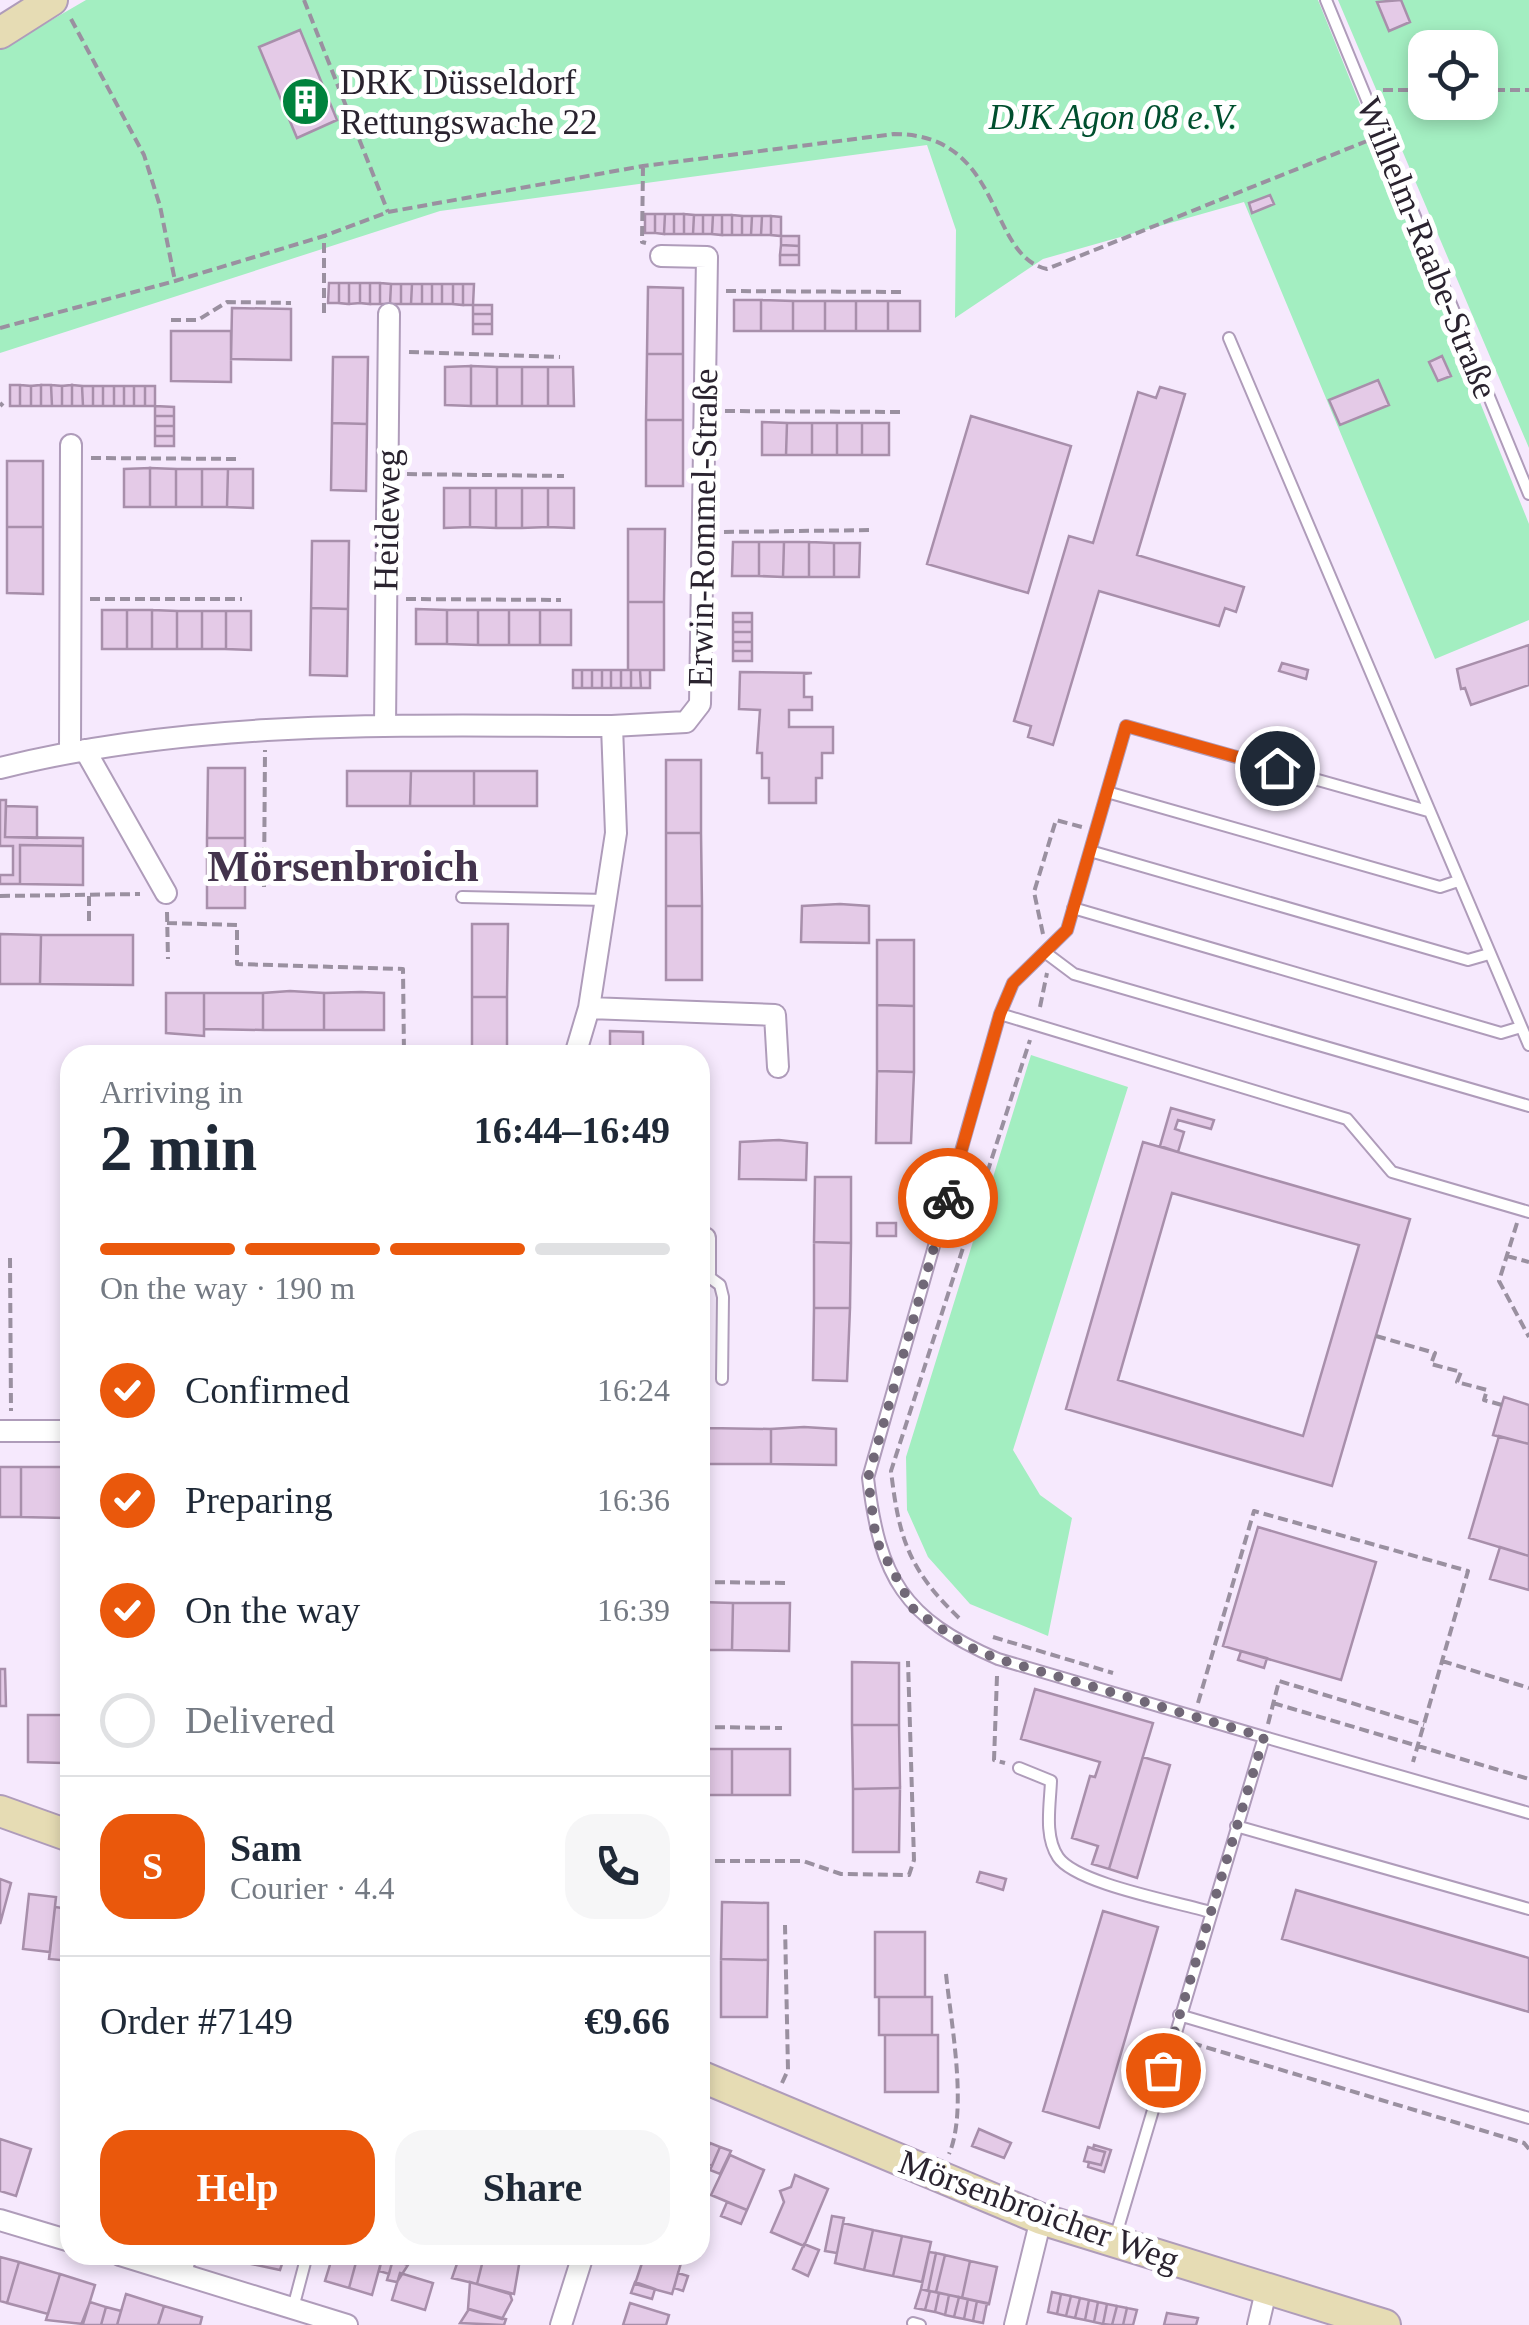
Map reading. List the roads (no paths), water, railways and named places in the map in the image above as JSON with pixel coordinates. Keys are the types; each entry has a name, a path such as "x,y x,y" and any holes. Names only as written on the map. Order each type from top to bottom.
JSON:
{"street":[{"path":"0,33 61,5"},
{"name":"Erwin-Rommel-Straße","path":"612,726 681,723 699,709 707,257 661,256"},
{"name":"Heideweg","path":"385,726 388,314"},
{"path":"71,451 70,599 64,635 63,694 78,750 166,894"},
{"path":"0,768 78,750 265,730 612,726 616,833 590,1008 578,1045"},
{"path":"590,1008 775,1014 778,1067"},
{"path":"6,1431 60,1431"},
{"path":"0,1811 60,1832"},
{"name":"Mörsenbroicher Weg","path":"710,2080 1040,2218 1113,2244 1385,2325"},
{"path":"1015,2325 1040,2218"},
{"path":"0,2220 60,2237"},
{"path":"188,2265 293,2309 347,2325"},
{"path":"560,2325 580,2265"},
{"path":"1258,2325 1266,2291"}],"lane":[{"name":"Wilhelm-Raabe-Straße","path":"1326,0 1529,494"},
{"path":"1228,338 1529,1046"},
{"path":"1428,810 1126,726 1067,930 1013,983 1000,1014 868,1478 876,1540 914,1610 967,1646 998,1659 1529,1814"},
{"path":"1107,792 1440,887 1458,881"},
{"path":"1090,850 1468,960 1490,954"},
{"path":"462,897 608,900"},
{"path":"1073,908 1500,1033 1521,1027"},
{"path":"1046,952 1074,974 1529,1106"},
{"path":"1000,1014 1347,1119 1392,1172 1525,1211"},
{"path":"710,1279 720,1285 723,1298 722,1379"},
{"path":"1113,2244 1264,1737"},
{"path":"1020,1768 1051,1781 1049,1832 1059,1859 1084,1875 1210,1912"},
{"path":"1236,1826 1529,1910"},
{"path":"1179,2015 1529,2118"},
{"path":"293,2309 304,2265"}],"place":[{"name":"DRK Düsseldorf Rettungswache 22","path":"305,102"}],"district":[{"name":"Mörsenbroich","path":"343,866"}],"park label":[{"name":"DJK Agon 08 e.V.","path":"1113,117"}]}
